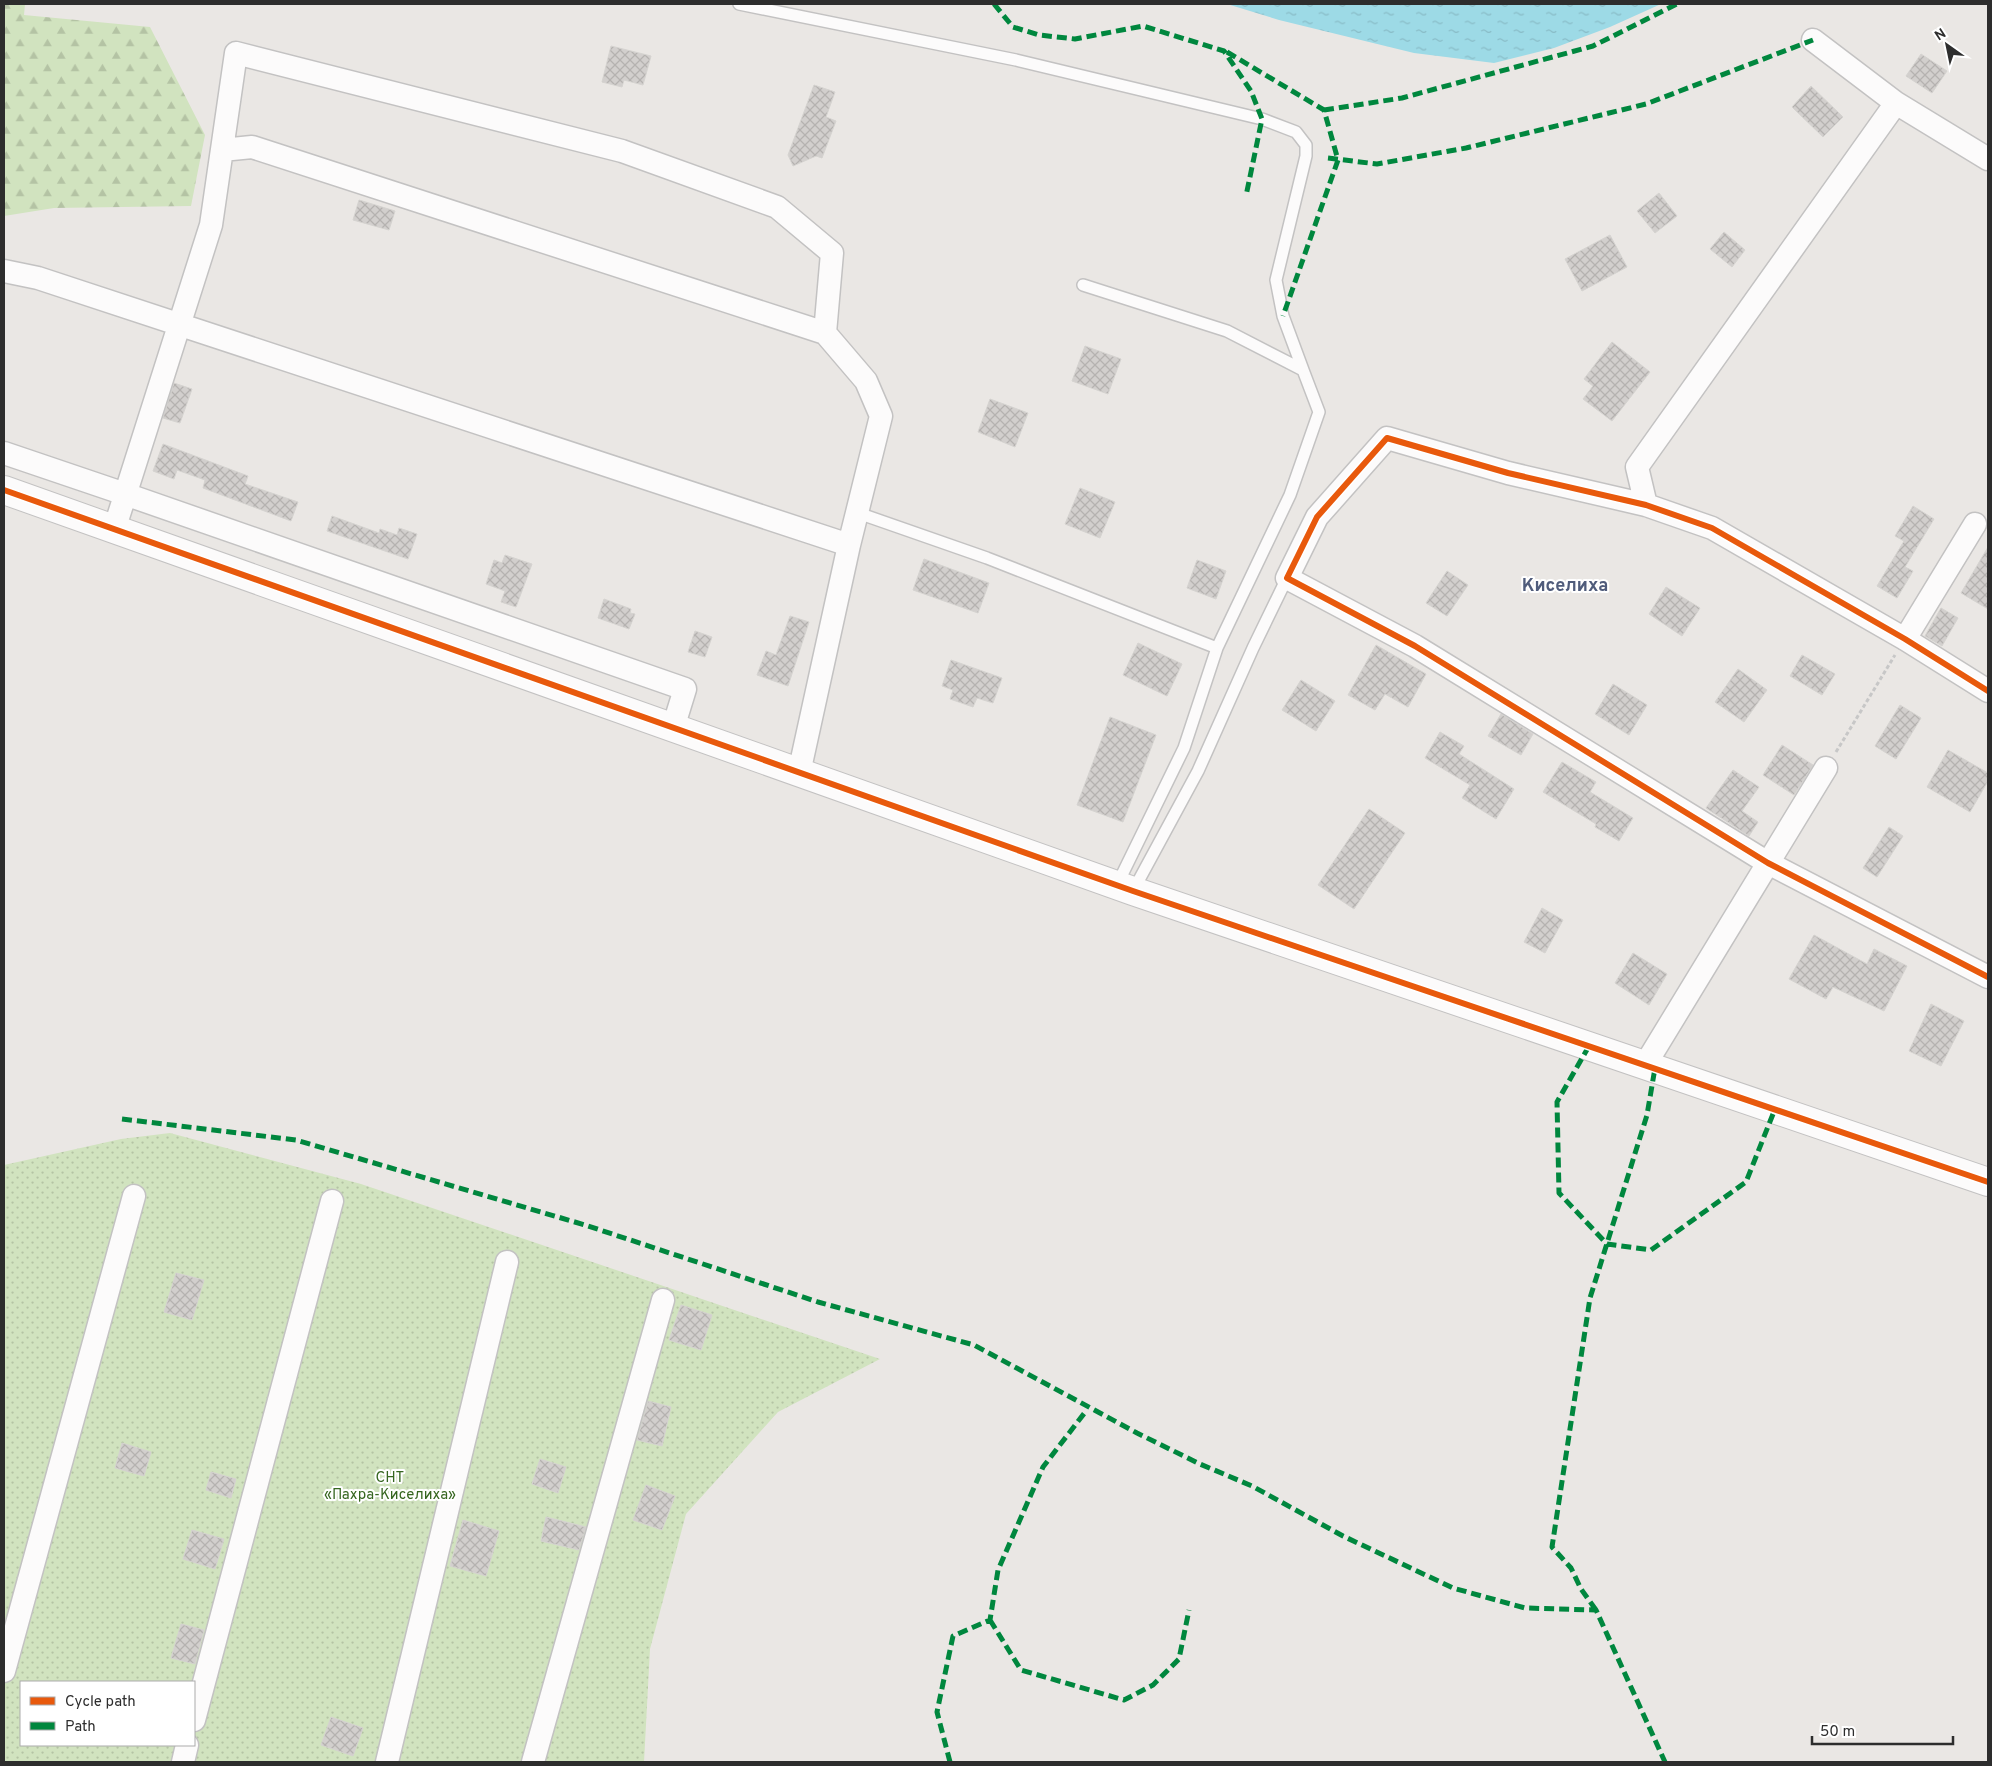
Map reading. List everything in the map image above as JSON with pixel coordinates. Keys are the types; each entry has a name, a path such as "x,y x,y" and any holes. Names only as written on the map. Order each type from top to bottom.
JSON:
{"street":[{"path":"1813,40 1896,103 1988,159"},
{"path":"114,530 211,226 236,54 622,151 777,207 832,253 825,332"},
{"path":"1646,506 1637,467 1896,103"},
{"path":"222,150 252,147 825,332 866,381 881,416 849,545 799,773"},
{"path":"4,271 38,278 180,324 849,545"},
{"path":"1988,691 1905,639 1712,528 1646,506 1508,473 1387,438 1317,517 1288,578 1415,646 1768,863 1988,977"},
{"path":"4,453 684,689 674,728"},
{"path":"4,490 1125,888 1988,1182"},
{"path":"1905,639 1975,524"},
{"path":"1645,1065 1826,768"},
{"path":"4,1672 134,1196"},
{"path":"195,1716 332,1201"},
{"path":"387,1762 507,1262"},
{"path":"533,1762 663,1300"},
{"path":"183,1762 187,1746"}],"lane":[{"path":"738,4 1016,60 1262,119 1296,132 1306,144 1306,156 1276,280 1283,316 1319,412 1290,495 1217,648 1184,748 1125,888"},
{"path":"1083,285 1226,331 1303,370"},
{"path":"858,513 987,558 1217,648"},
{"path":"1125,888 1198,771 1253,648 1288,578"}],"path":[{"path":"1826,768 1905,639"}],"green space":[{"path":"4,4 25,4 24,15 150,27 205,135 191,206 54,208 4,216"},
{"name":"СНТ «Пахра-Киселиха»","path":"170,1133 361,1184 880,1359 778,1412 686,1514 650,1649 644,1762 4,1762 4,1165 121,1139"}],"water":[{"path":"1227,4 1661,4 1610,27 1554,48 1494,63 1414,53 1279,20"}],"building":[{"path":"611,46 651,56 643,85 624,80 622,87 602,82"},
{"path":"1921,54 1947,71 1932,93 1906,76"},
{"path":"814,85 835,92 826,117 836,121 822,158 816,156 793,166 788,155"},
{"path":"1811,86 1843,117 1823,137 1792,107"},
{"path":"1659,193 1677,216 1655,233 1637,211"},
{"path":"359,200 395,211 389,230 353,220"},
{"path":"1724,232 1745,250 1732,267 1710,249"},
{"path":"1610,235 1627,267 1582,291 1565,259"},
{"path":"1612,342 1650,372 1612,421 1583,399 1593,386 1584,379"},
{"path":"1085,346 1121,359 1108,394 1072,381"},
{"path":"174,383 192,389 180,423 163,418"},
{"path":"990,399 1028,413 1015,447 978,432"},
{"path":"163,444 248,476 245,484 298,502 291,521 203,488 205,480 177,470 174,479 153,471"},
{"path":"1080,488 1115,502 1100,538 1065,524"},
{"path":"1913,506 1934,519 1905,567 1913,571 1897,598 1877,586 1904,541 1895,536"},
{"path":"332,516 379,533 380,529 397,535 399,528 417,534 408,559 327,531"},
{"path":"1988,547 1988,609 1961,593"},
{"path":"505,555 532,564 516,607 501,602 505,591 486,584 494,560 502,563"},
{"path":"924,559 989,583 978,613 913,590"},
{"path":"1197,560 1226,571 1216,599 1187,588"},
{"path":"1447,571 1468,585 1447,616 1426,603"},
{"path":"1666,587 1700,608 1682,636 1649,614"},
{"path":"604,599 631,609 630,613 635,614 629,629 598,618"},
{"path":"1941,608 1958,618 1942,646 1925,636"},
{"path":"790,616 809,622 788,686 757,675 766,651 776,655"},
{"path":"695,631 712,637 705,657 688,652"},
{"path":"1138,643 1182,664 1167,696 1123,675"},
{"path":"1376,645 1426,674 1408,707 1385,694 1375,710 1348,695"},
{"path":"1802,655 1835,674 1822,695 1790,676"},
{"path":"951,660 1002,678 993,703 977,698 973,707 950,699 953,690 942,686"},
{"path":"1738,669 1767,690 1744,722 1715,702"},
{"path":"1301,680 1335,701 1316,731 1282,710"},
{"path":"1613,684 1647,705 1629,735 1595,714"},
{"path":"1900,705 1921,718 1896,759 1875,746"},
{"path":"1501,714 1533,734 1521,755 1488,736"},
{"path":"1110,717 1156,735 1123,822 1077,805"},
{"path":"1440,732 1464,746 1459,754 1514,789 1496,819 1462,798 1470,785 1425,758"},
{"path":"1782,745 1813,765 1794,795 1763,775"},
{"path":"1948,750 1988,773 1988,781 1970,812 1927,787"},
{"path":"1562,762 1596,782 1590,792 1633,818 1619,841 1595,827 1596,824 1543,792"},
{"path":"1733,770 1759,787 1742,811 1758,822 1749,836 1706,808"},
{"path":"1369,809 1405,833 1354,909 1318,885"},
{"path":"1889,827 1903,836 1877,877 1863,868"},
{"path":"1542,908 1563,920 1545,953 1524,942"},
{"path":"1814,935 1867,964 1874,949 1907,966 1884,1011 1833,987 1826,999 1789,979"},
{"path":"1633,953 1667,974 1649,1005 1615,983"},
{"path":"1931,1004 1964,1021 1941,1066 1909,1051"},
{"path":"176,1273 204,1280 192,1320 164,1312"},
{"path":"681,1305 712,1315 701,1350 669,1340"},
{"path":"648,1401 671,1407 662,1446 637,1440"},
{"path":"122,1443 151,1452 144,1476 115,1468"},
{"path":"540,1459 566,1467 558,1493 532,1484"},
{"path":"211,1472 236,1479 231,1498 206,1490"},
{"path":"646,1485 675,1496 662,1530 633,1520"},
{"path":"546,1517 586,1527 579,1550 541,1541"},
{"path":"463,1520 499,1531 486,1576 450,1566"},
{"path":"192,1530 224,1539 215,1569 183,1559"},
{"path":"181,1624 204,1630 195,1664 171,1658"},
{"path":"331,1717 363,1728 353,1756 321,1745"}],"marked path":[{"path":"994,4 1013,27 1039,35 1075,39 1143,26 1224,51 1251,91 1262,119 1246,196"},
{"path":"1324,110 1402,98 1593,46 1677,4"},
{"path":"1328,158 1377,164 1466,148 1646,104 1813,40"},
{"path":"1227,52 1324,110 1338,160 1283,316"},
{"path":"1589,1046 1557,1102 1559,1193 1607,1244 1651,1250 1746,1182 1775,1109"},
{"path":"1596,1610 1581,1589 1571,1568 1552,1547 1590,1298 1647,1115 1655,1068"},
{"path":"122,1119 296,1140 585,1225 818,1302 974,1345 1137,1433 1200,1464 1252,1486 1343,1536 1453,1588 1525,1608 1596,1610 1665,1762"},
{"path":"950,1762 937,1712 953,1636 990,1620 998,1570 1043,1467 1086,1411"},
{"path":"990,1620 1021,1670 1124,1700 1153,1685 1179,1659 1189,1610"}],"cycle path":[{"path":"1988,691 1905,639 1712,528 1646,505 1508,473 1387,438 1317,517 1287,578 1415,646 1768,863 1988,977"},
{"path":"4,490 1133,891 1988,1182"}],"district":[{"name":"Киселиха","path":"1565,585"}]}
